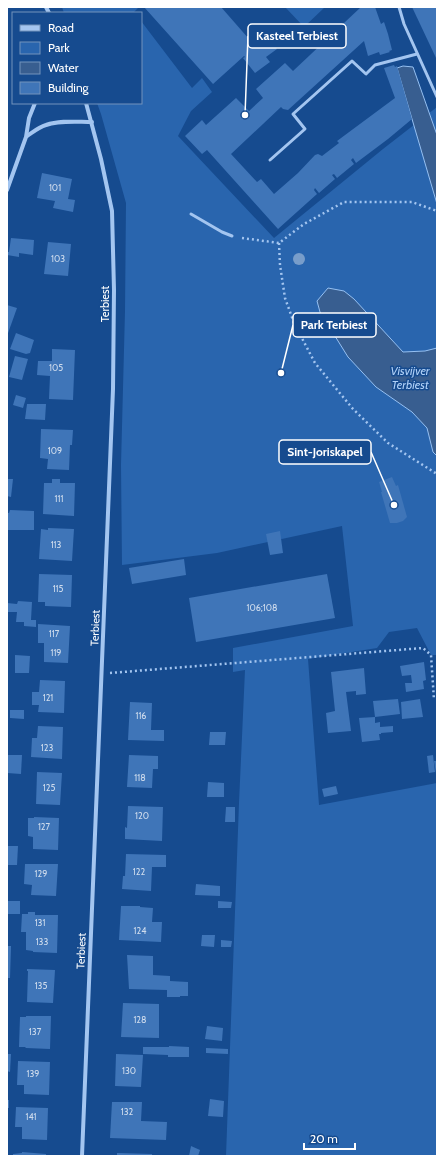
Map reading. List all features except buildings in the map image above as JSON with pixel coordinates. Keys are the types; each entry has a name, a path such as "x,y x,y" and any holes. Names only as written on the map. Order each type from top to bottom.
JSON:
{"street":[{"path":"7,190 26,136 29,118 36,104"},
{"name":"Terbiest","path":"82,1156 113,389 114,290 112,211 101,159 86,104"},
{"path":"26,136 47,124 92,122"}],"lane":[{"path":"399,7 404,24 437,97"},
{"path":"270,160 305,129 293,114 352,61 366,74 375,65 417,54"},
{"path":"191,214 222,232 232,236"}],"path":[{"path":"232,236 279,243 304,224 344,202 412,202 437,210"},
{"path":"279,243 280,265 285,298 294,323 315,363 353,409 388,444 437,474"},
{"path":"102,674 423,648 431,655 434,700"}],"green space":[{"path":"62,7 139,7 134,12 64,12"},
{"path":"285,7 325,7 304,27"},
{"path":"142,22 192,88 202,78 212,92 191,111 178,136 274,238 437,107 437,655 431,655 417,628 389,632 377,648 308,659 319,805 437,783 437,1156 226,1156 245,670 233,672 233,648 353,626 342,526 217,553 122,565 121,465 126,203 97,104 142,104"}],"water":[{"path":"403,66 413,67 437,135 437,204 397,68"},
{"name":"Visvijver Terbiest","path":"328,288 344,291 354,299 403,352 425,351 437,348 437,456 433,452 427,428 412,412 376,387 348,357 320,312 317,301"}],"place":[{"name":"Kasteel Terbiest","path":"245,115"},
{"name":"Park Terbiest","path":"281,373"},
{"name":"Sint-Joriskapel","path":"394,505"}]}
